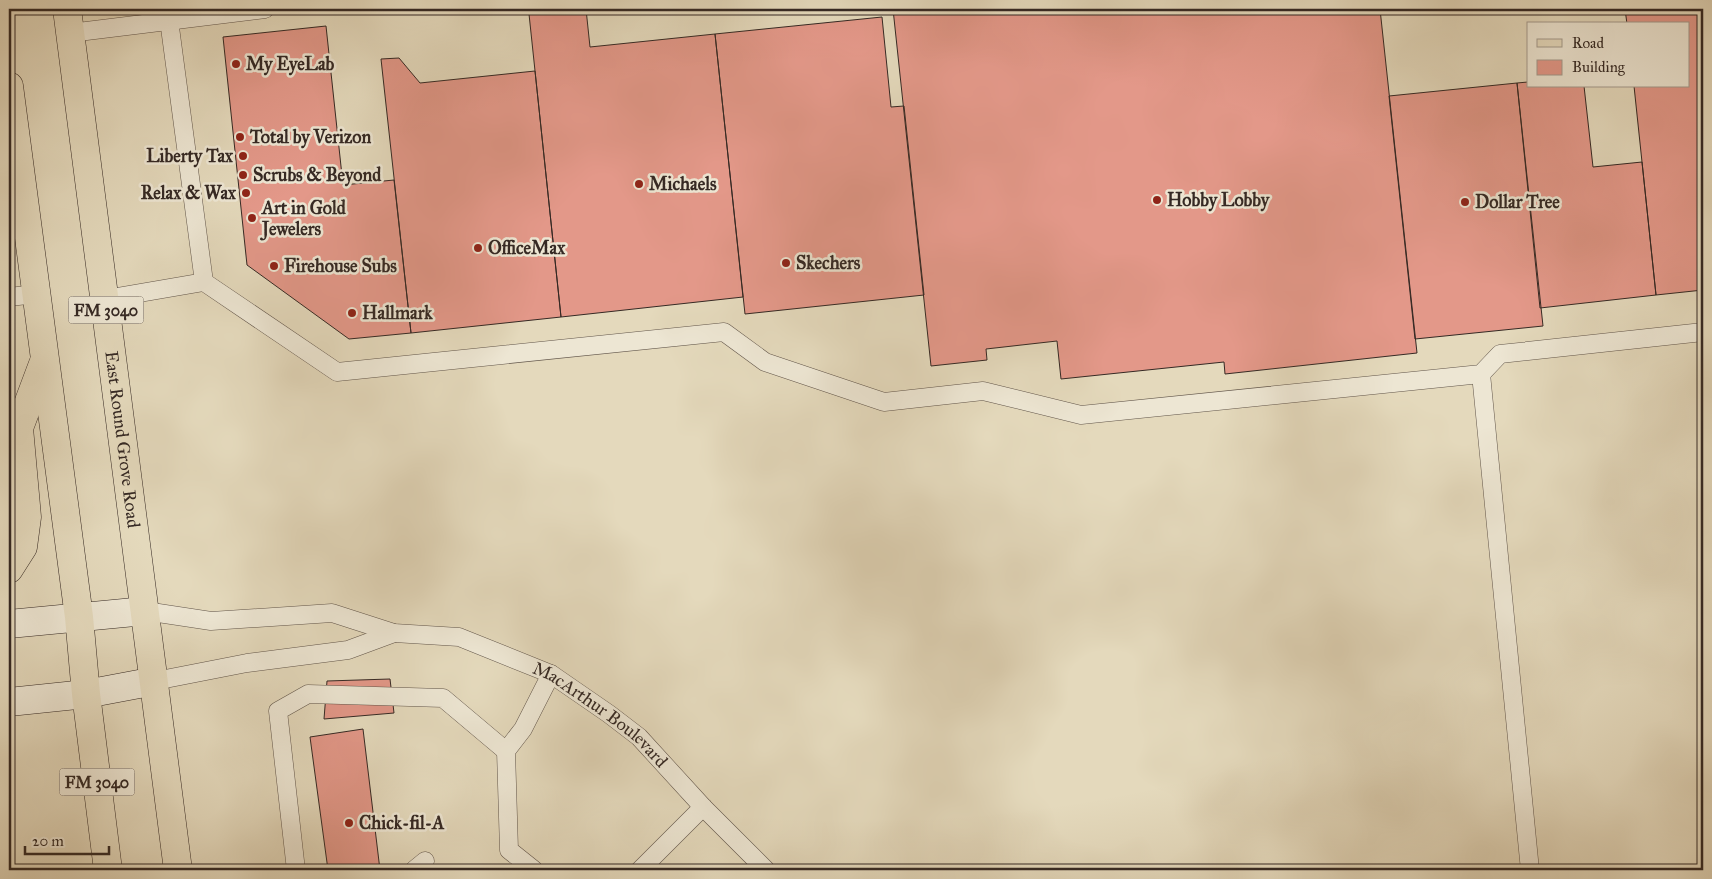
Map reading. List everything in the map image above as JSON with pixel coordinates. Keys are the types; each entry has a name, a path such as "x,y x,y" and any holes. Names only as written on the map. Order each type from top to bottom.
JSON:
{"main road":[{"name":"East Round Grove Road","path":"69,21 178,870"},
{"name":"FM 3040","path":"9,86 79,617 86,694 108,870"},
{"path":"9,570 23,547 28,517 19,428 44,360"},
{"path":"9,624 145,611"},
{"path":"9,702 86,694 154,681"}],"lane":[{"path":"69,21 170,20 265,9"},
{"path":"170,20 204,282"},
{"path":"105,299 204,282 337,372 724,332 765,362 884,402 983,391 1081,415 1481,374 1500,354 1703,332"},
{"path":"9,297 36,294"},
{"path":"1481,374 1530,870"},
{"path":"145,611 211,621 332,613 394,633"},
{"path":"154,681 248,664 348,650 394,633"},
{"name":"MacArthur Boulevard","path":"394,633 459,638 550,674 639,737 703,807 766,870"},
{"path":"534,870 509,850 506,751 523,729 550,674"},
{"path":"296,870 278,711 300,698 308,694 443,698 506,751"},
{"path":"640,870 703,807"}],"building":[{"name":"Michaels","path":"586,9 590,47 715,34 743,297 561,317 529,14"},
{"name":"Hobby Lobby","path":"893,9 1380,9 1417,353 1225,374 1224,362 1061,379 1057,341 986,349 987,360 931,366"},
{"path":"1625,9 1703,9 1703,290 1656,295 1634,88 1690,88 1690,22 1627,22"},
{"path":"882,17 891,107 904,106 924,295 745,314 715,34"},
{"path":"326,26 343,185 394,180 411,333 349,339 247,265 223,37"},
{"name":"OfficeMax","path":"399,58 420,83 535,71 561,317 411,333 381,59"},
{"path":"1527,82 1527,88 1584,88 1593,167 1642,162 1656,295 1540,308 1517,83"},
{"name":"Dollar Tree","path":"1517,83 1543,326 1415,339 1389,96"},
{"path":"390,679 394,713 324,719 327,681"},
{"path":"363,729 380,870 328,870 310,737"}],"place":[{"name":"My EyeLab","path":"236,64"},
{"name":"Total by Verizon","path":"240,137"},
{"name":"Liberty Tax","path":"243,156"},
{"name":"Scrubs & Beyond","path":"243,175"},
{"name":"Michaels","path":"639,184"},
{"name":"Relax & Wax","path":"246,193"},
{"name":"Hobby Lobby","path":"1157,200"},
{"name":"Dollar Tree","path":"1465,202"},
{"name":"Art in Gold Jewelers","path":"252,218"},
{"name":"OfficeMax","path":"478,248"},
{"name":"Skechers","path":"786,263"},
{"name":"Firehouse Subs","path":"274,266"},
{"name":"Hallmark","path":"352,313"},
{"name":"Chick-fil-A","path":"349,823"}]}
